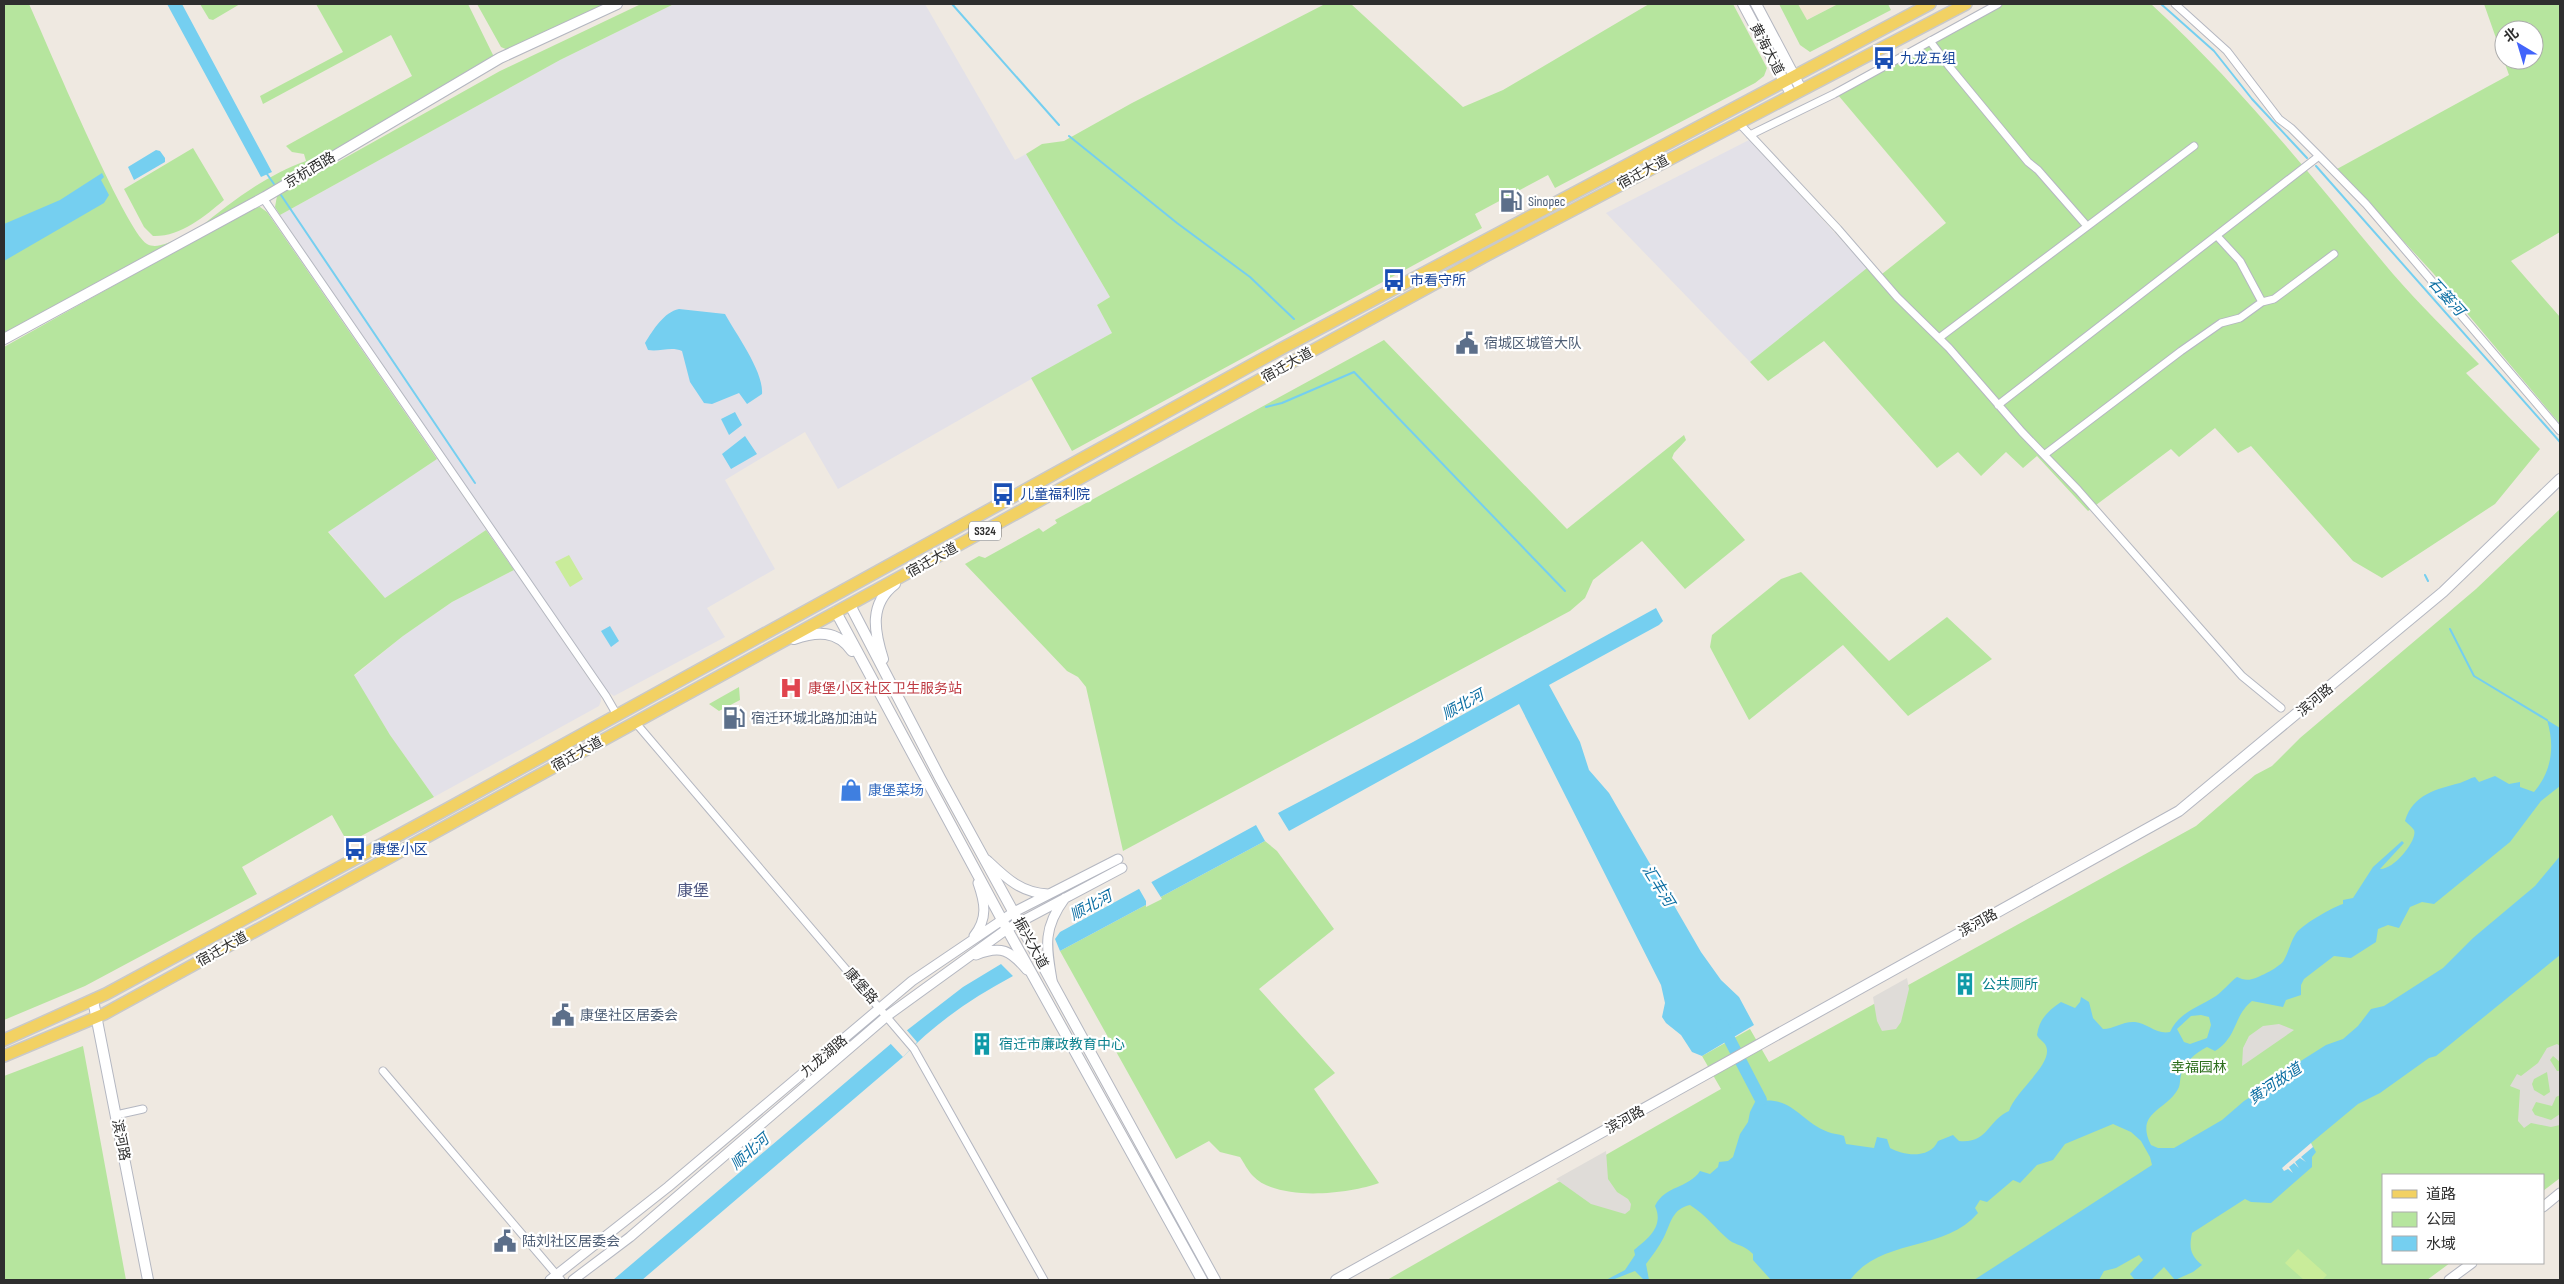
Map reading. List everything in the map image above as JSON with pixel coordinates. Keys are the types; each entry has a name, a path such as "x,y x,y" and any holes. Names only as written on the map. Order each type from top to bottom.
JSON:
{"main road":[{"name":"京杭西路","path":"4,339 263,198 500,58 617,4"},
{"name":"黄海大道","path":"1743,4 1789,77"},
{"name":"黄海大道","path":"1756,4 1796,92"},
{"name":"宿迁大道","path":"4,1040 93,1000 617,715 1270,355 1789,77 1930,4"},
{"name":"宿迁大道","path":"4,1056 98,1017 1485,256 1966,4"},
{"name":"滨河路","path":"1336,1280 2179,811 2443,592 2560,479"},
{"path":"892,686 875,633 874,618 885,592 918,568"},
{"name":"振兴大道","path":"850,605 984,858 1215,1280"},
{"name":"振兴大道","path":"836,612 1004,925 1202,1280"},
{"path":"766,651 815,633 833,634 846,642 877,690"},
{"name":"滨河路","path":"93,1000 98,1017 148,1280"},
{"path":"1197,1248 1220,1280"},
{"path":"1187,1253 1198,1280"},
{"path":"1332,1280 1364,1264"},
{"path":"1348,1280 1364,1264"}],"street":[{"path":"1750,135 1834,94 1998,4"},
{"path":"2175,4 2226,51 2280,119 2366,204 2560,431"},
{"path":"1930,41 2028,162 2038,170 2087,226"},
{"path":"1738,122 1838,229 1897,297 1938,338 2078,490 2242,676 2281,708"},
{"path":"1938,338 2194,146"},
{"path":"1998,405 2319,156"},
{"path":"263,198 617,715"},
{"path":"2217,236 2240,261 2262,302"},
{"path":"2044,455 2181,351 2221,324 2240,318 2262,302 2274,299 2334,254"},
{"name":"康堡路","path":"635,722 903,1034 924,1064 1044,1280"},
{"path":"984,858 1018,887 1029,892 1048,894"},
{"name":"九龙湖路","path":"556,1279 912,981 969,942 1004,925 1019,922 1120,864 1048,894 1014,912 1004,925 966,959 887,1016 630,1237 573,1280"},
{"path":"969,942 979,929 985,911 974,868"},
{"path":"1052,982 1046,946 1047,935 1054,913 1067,895"},
{"path":"966,959 986,952 1004,950 1012,954 1035,980"},
{"path":"383,1071 556,1279"},
{"path":"116,1115 143,1109"},
{"path":"2544,1206 2560,1194"},
{"path":"2455,1278 2471,1264"}],"shaded area":[{"path":"674,4 925,4 1015,160 1026,154 1110,297 1097,305 1112,333 838,489 805,432 725,480 775,569 707,608 725,637 614,696 608,692 280,215 560,60"},
{"path":"1798,4 1838,4 1806,20"},
{"path":"1749,140 1868,269 1750,362 1606,213"},
{"path":"437,459 486,530 385,598 328,531"},
{"path":"514,570 601,697 601,701 599,706 434,797 390,735 354,676 403,636 452,602"},
{"path":"1907,978 1909,989 1901,1022 1896,1029 1882,1031 1877,1021 1873,997"},
{"path":"2279,1024 2294,1030 2242,1066 2243,1048 2249,1036 2263,1026"},
{"path":"2557,1044 2560,1046 2560,1062 2553,1056 2550,1060 2557,1071 2560,1071 2560,1095 2556,1097 2552,1106 2536,1102 2532,1110 2535,1115 2551,1120 2560,1114 2560,1125 2551,1127 2531,1123 2524,1128 2518,1121 2520,1090 2510,1086 2517,1074 2521,1076 2538,1063 2547,1048","holes":["2547,1072 2550,1092 2544,1096 2534,1090 2532,1084 2534,1079"]},
{"path":"1606,1151 1608,1179 1617,1192 1628,1199 1631,1204 1630,1210 1625,1214 1591,1204 1556,1179"}],"green space":[{"path":"4,4 29,4 104,172 136,231 147,244 154,246 176,240 4,336"},
{"path":"200,4 240,4 213,20 209,19"},
{"path":"316,4 468,4 494,57 293,176 198,229 236,199 263,182 306,161 304,154 292,152 286,146 412,76 391,35 263,104 260,96 343,52"},
{"path":"477,4 609,4 508,50 501,47"},
{"path":"641,4 674,4 560,60 280,215 275,207 277,196 500,71"},
{"path":"1325,4 1351,4 1463,107 1503,90 1649,4 1733,4 1767,68 1764,76 1755,83 1555,188 1548,175 1475,214 1482,228 1072,451 1031,378 1112,333 1097,305 1110,297 1026,154 1042,144 1064,141 1132,103"},
{"path":"1779,4 1798,4 1807,20 1838,4 1888,4 1891,10 1810,52 1800,45"},
{"path":"2004,4 2151,4 2184,35 2276,134 2403,286 2479,364 2466,373 2540,449 2495,504 2382,578 2353,561 2251,446 2238,453 2215,428 2179,457 2171,449 2088,511 2037,456 2023,468 2006,452 1981,476 1958,452 1937,468 1824,341 1768,381 1750,362 1872,264 1882,274 1946,223 1838,95"},
{"path":"2484,4 2560,4 2560,232 2511,261 2560,317 2560,424 2433,273 2337,169 2509,75 2507,70 2544,70 2544,20 2494,20 2494,32"},
{"path":"193,148 224,200 200,219 182,230 153,236 144,227 124,189"},
{"path":"260,207 267,212 437,459 328,532 385,598 486,530 514,570 452,602 403,636 354,675 390,735 434,797 348,843 332,815 242,867 257,894 85,986 4,1020 4,347 252,208"},
{"path":"1384,340 1567,529 1684,435 1686,440 1672,458 1745,540 1685,589 1642,541 1593,580 1585,598 1570,611 1123,851 1086,687 1078,677 1067,671 965,564 979,556 985,558 1039,528 1043,532 1057,523 1055,520"},
{"name":"幸福园林","path":"2560,509 2560,1178 2544,1190 2544,1174 2382,1174 2382,1264 2449,1264 2427,1280 1387,1280 1721,1089 1702,1056 1750,1029 1769,1062 2196,826 2255,775 2272,766 2300,738 2476,589"},
{"path":"569,555 583,579 570,587 555,562"},
{"path":"1801,572 1889,661 1947,617 1992,659 1908,716 1843,645 1749,720 1710,647 1712,635 1781,579"},
{"path":"739,687 740,700 719,711 709,704"},
{"path":"1265,841 1277,851 1334,929 1259,989 1335,1073 1314,1089 1379,1183 1333,1192 1296,1193 1279,1190 1264,1184 1253,1176 1240,1157 1220,1152 1209,1141 1176,1159 1060,951"},
{"path":"83,1046 126,1280 4,1280 4,1076"},
{"path":"2298,1249 2327,1275 2322,1280 2304,1280 2285,1263"}],"water":[{"path":"167,4 182,4 272,172 261,177"},
{"path":"156,150 160,151 165,158 165,162 134,180 128,167"},
{"path":"102,173 104,177 101,180 109,195 104,203 4,261 4,224 60,200"},
{"path":"679,309 725,314 754,364 759,375 762,394 747,404 739,393 712,404 704,403 690,382 682,351 674,349 648,350 645,343 655,327 668,314"},
{"path":"735,412 742,425 729,435 721,419"},
{"path":"745,436 757,454 731,469 722,454"},
{"path":"1656,608 1663,621 1659,625 1549,685 1580,742 1589,770 1609,793 1701,952 1721,980 1739,997 1754,1025 1702,1056 1692,1052 1681,1035 1666,1023 1662,1017 1665,1003 1661,985 1519,704 1289,831 1278,813 1413,742"},
{"path":"610,626 619,641 611,647 601,631"},
{"name":"黄河故道","path":"2547,720 2560,728 2560,786 2541,801 2510,842 2434,904 2422,902 2410,907 2399,928 2388,925 2378,929 2376,942 2351,958 2334,956 2304,979 2301,985 2301,995 2286,1000 2283,1007 2252,1001 2241,1013 2232,1033 2222,1045 2215,1051 2207,1047 2187,1062 2182,1071 2179,1087 2174,1095 2149,1118 2147,1134 2151,1145 2158,1148 2174,1148 2222,1120 2244,1101 2279,1079 2280,1074 2326,1045 2343,1039 2358,1026 2371,1009 2384,1006 2443,968 2473,938 2535,886 2560,856 2560,955 2436,1056 2429,1058 2380,1093 2358,1104 2311,1143 2316,1152 2312,1157 2312,1167 2271,1203 2251,1202 2245,1199 2192,1233 2191,1251 2202,1265 2193,1272 2175,1280 2164,1267 2151,1280 2135,1280 2130,1274 2143,1260 2139,1255 2116,1268 2104,1271 2099,1280 1974,1280 2152,1165 2150,1157 2141,1141 2131,1132 2113,1124 2065,1144 2053,1160 2037,1165 2020,1183 2013,1180 1987,1202 1980,1200 1975,1208 1978,1213 1964,1226 1948,1234 1895,1250 1879,1257 1863,1266 1850,1280 1771,1280 1753,1260 1753,1254 1746,1248 1729,1240 1706,1217 1690,1205 1676,1213 1662,1241 1646,1264 1649,1280 1644,1280 1635,1271 1612,1280 1606,1280 1625,1270 1635,1255 1634,1250 1654,1231 1658,1220 1655,1206 1659,1199 1670,1190 1695,1177 1700,1171 1710,1174 1718,1167 1719,1162 1728,1161 1733,1157 1740,1134 1748,1122 1755,1102 1768,1101 1787,1105 1818,1127 1830,1133 1844,1136 1846,1144 1874,1148 1877,1137 1887,1139 1890,1148 1896,1151 1916,1154 1929,1151 1938,1141 1953,1135 1959,1141 1976,1139 1996,1120 2009,1111 2012,1103 2044,1061 2047,1053 2046,1046 2037,1035 2038,1029 2045,1016 2061,1002 2075,1008 2080,1002 2081,997 2089,1002 2093,1018 2103,1029 2135,1022 2161,1032 2170,1032 2179,1019 2216,996 2237,977 2246,980 2252,979 2279,965 2284,960 2297,932 2318,916 2343,904 2343,900 2353,898 2373,867 2402,841 2404,843 2380,869 2392,865 2398,860 2409,847 2414,835 2414,830 2405,821 2414,805 2427,794 2475,777 2479,782 2495,776 2509,784 2520,782 2520,787 2534,792 2545,776 2548,767 2551,749","holes":["2201,1015 2209,1017 2211,1025 2207,1038 2190,1044 2184,1042 2177,1029 2191,1016"]},
{"path":"1256,825 1265,841 1060,951 1055,939 1060,932"},
{"path":"1001,964 1013,976 983,993 941,1022 903,1057 642,1280 613,1280 906,1031 963,987"}],"pier":[{"path":"1150,880 1162,899 1146,907 1146,901 1138,887"},
{"path":"905,1028 917,1042 903,1057 889,1042"},
{"path":"2311,1143 2313,1147 2301,1157 2306,1162 2300,1158 2295,1162 2299,1168 2294,1163 2289,1167 2293,1173 2288,1169 2284,1171 2282,1168"}],"waterway":[{"path":"952,4 1059,125"},
{"name":"石篓河","path":"2161,4 2214,51 2252,99 2307,158"},
{"path":"1069,136 1177,223 1250,277 1294,319"},
{"name":"石篓河","path":"2316,166 2560,442"},
{"path":"267,174 274,184"},
{"path":"281,195 475,483"},
{"path":"1266,407 1282,403 1354,372 1565,591"},
{"path":"2425,575 2428,581"},
{"path":"2450,629 2474,676 2547,720"},
{"name":"汇丰河","path":"1722,1025 1761,1100"}],"place":[{"name":"九龙五组","path":"1884,58"},
{"name":"Sinopec","path":"1511,201"},
{"name":"市看守所","path":"1394,280"},
{"name":"宿城区城管大队","path":"1467,343"},
{"name":"儿童福利院","path":"1003,494"},
{"name":"康堡小区社区卫生服务站","path":"791,688"},
{"name":"宿迁环城北路加油站","path":"734,718"},
{"name":"康堡菜场","path":"851,790"},
{"name":"康堡小区","path":"355,849"},
{"name":"公共厕所","path":"1965,984"},
{"name":"康堡社区居委会","path":"563,1015"},
{"name":"宿迁市廉政教育中心","path":"982,1044"},
{"name":"陆刘社区居委会","path":"505,1241"}],"district":[{"name":"康堡","path":"693,891"}],"water label":[{"name":"顺北河","path":"1463,705"},
{"name":"顺北河","path":"1091,906"},
{"name":"顺北河","path":"750,1152"}]}
